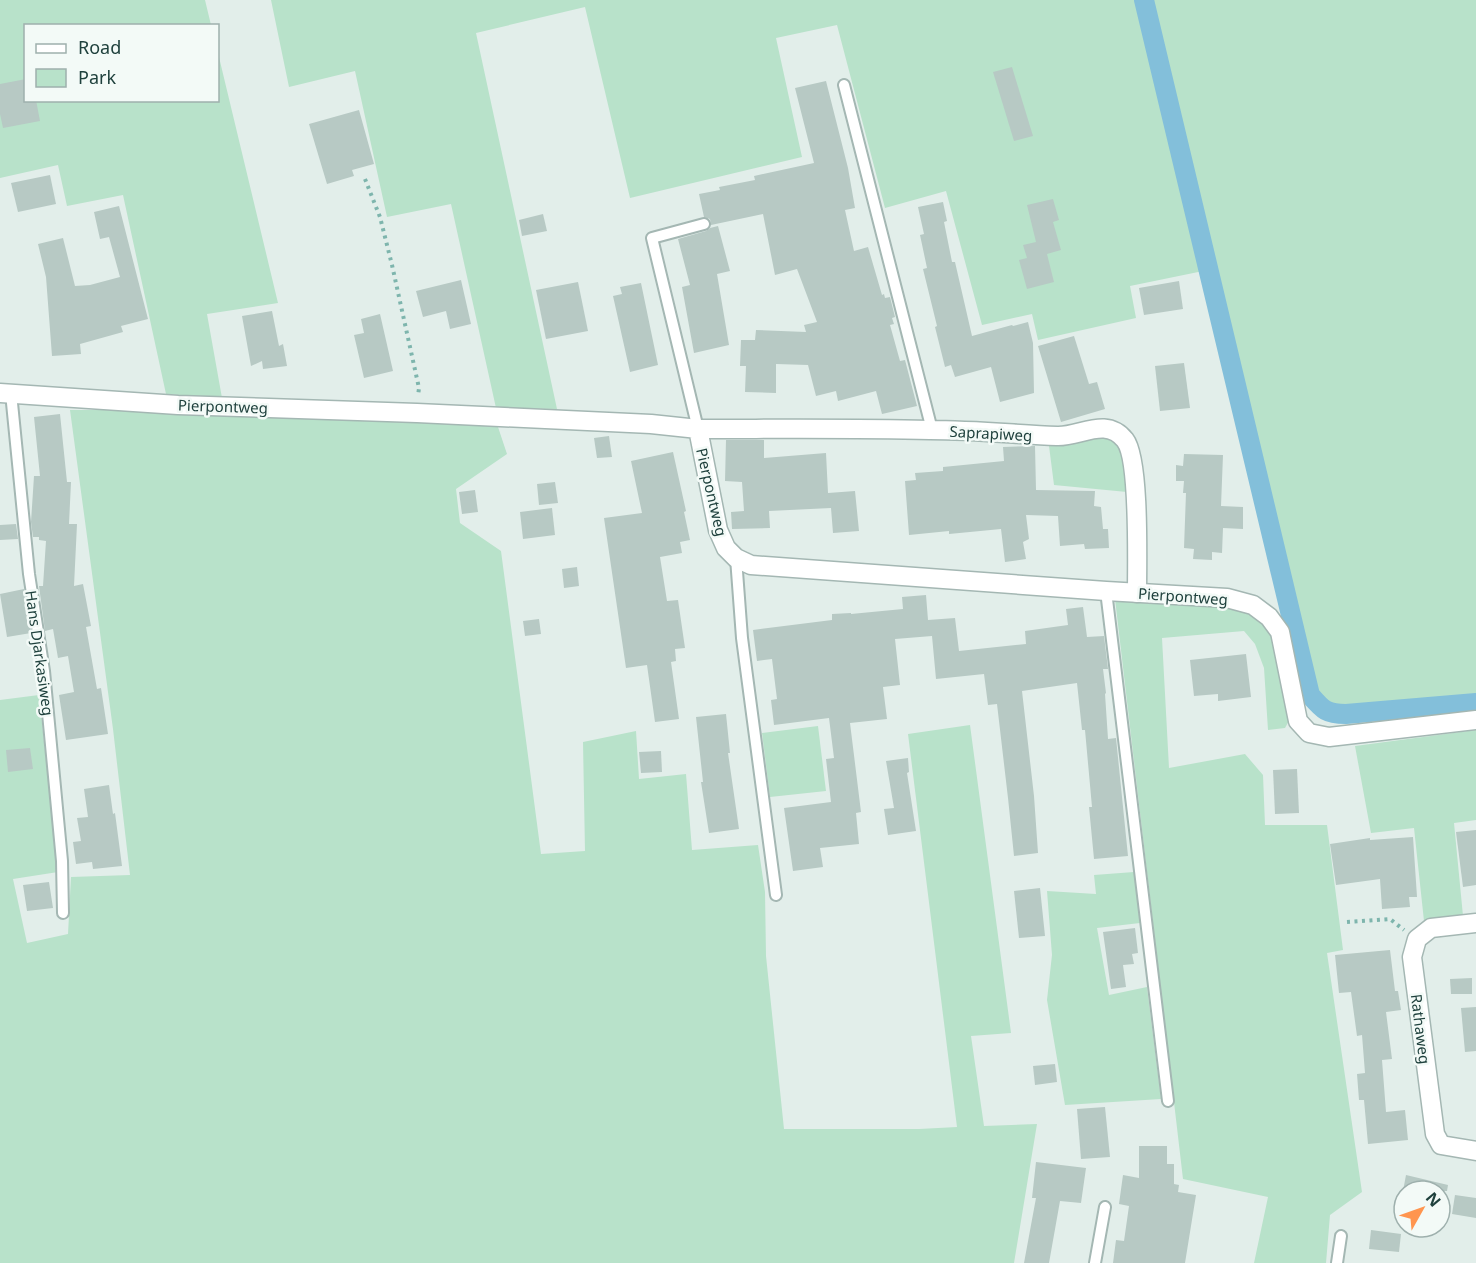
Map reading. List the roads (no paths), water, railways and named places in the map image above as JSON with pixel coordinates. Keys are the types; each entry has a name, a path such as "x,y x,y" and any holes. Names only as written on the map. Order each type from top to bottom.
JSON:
{"street":[{"name":"Pierpontweg","path":"5,393 178,405 417,413 651,424 698,429 718,530 726,548 736,558 751,565 1227,598 1253,605 1269,617 1280,632 1298,721 1309,733 1329,737 1476,720"},
{"name":"Saprapiweg","path":"698,429 932,430 1062,436 1095,428 1111,430 1118,433 1127,443 1133,466 1136,498 1137,593"},
{"name":"Rathaweg","path":"1476,923 1431,928 1417,939 1412,957 1435,1134 1441,1145 1476,1151"}],"lane":[{"path":"843,85 932,430"},
{"path":"698,429 652,238 704,224"},
{"name":"Hans Djarkasiweg","path":"5,393 44,671 62,861 63,913"},
{"path":"736,558 742,638 776,895"},
{"path":"1106,591 1168,1101"},
{"path":"1095,1263 1105,1207"},
{"path":"1337,1263 1341,1236"}],"waterway":[{"path":"1144,0 1310,695 1325,710 1339,714 1476,703"}]}
